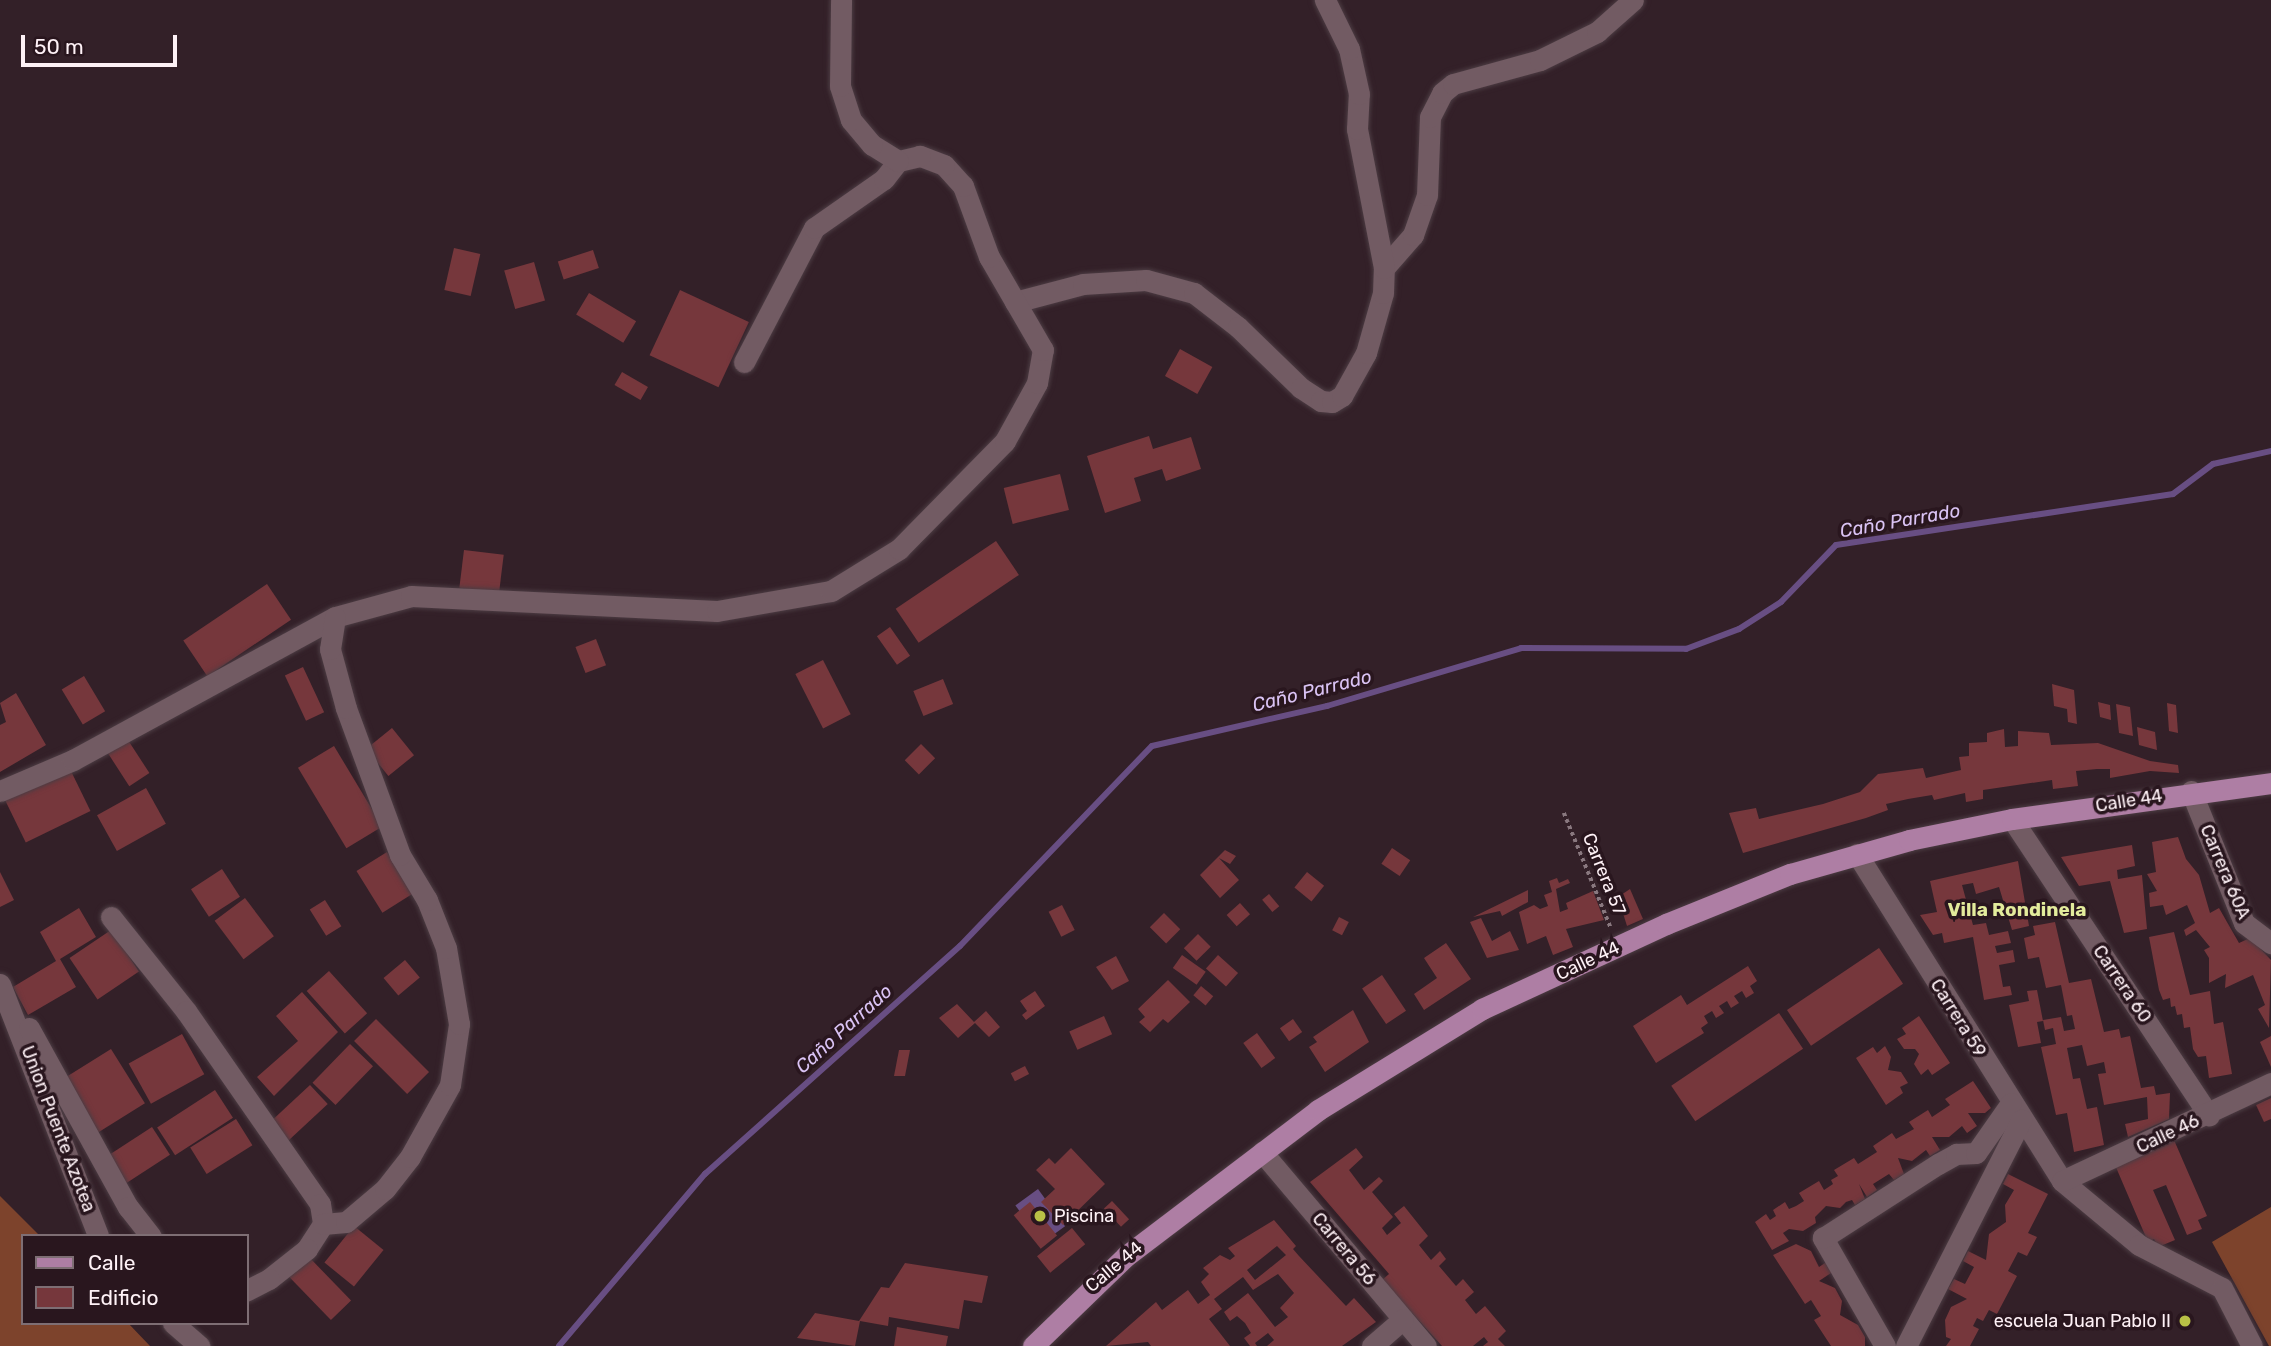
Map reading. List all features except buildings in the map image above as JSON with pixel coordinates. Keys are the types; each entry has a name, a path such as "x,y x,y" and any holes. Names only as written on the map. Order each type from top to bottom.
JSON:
{"main road":[{"name":"Calle 44","path":"1033,1346 1105,1273 1262,1152 1430,1039 1482,1009 1618,946 1735,895 1857,854 2012,819 2191,791 2271,783"}],"street":[{"path":"0,791 73,760 335,617 411,596 717,611 831,592 899,549 1006,441 1037,383 1044,350 989,257 963,187 944,166 920,156 898,160 872,145 851,120 840,86 841,0"},
{"path":"1015,302 1083,284 1146,280 1194,293 1238,327 1301,388 1321,401 1332,402 1355,381 1383,293 1384,268 1359,140 1359,94 1349,49 1325,0"},
{"path":"1384,268 1413,235 1427,195 1430,117 1442,93 1453,84 1540,61 1597,32 1633,0"},
{"path":"744,362 814,228 884,179 898,160"},
{"path":"323,1224 346,1222 385,1189 411,1157 450,1085 459,1024 452,973 437,923 400,855 346,708 330,649 335,617"},
{"name":"Carrera 60A","path":"2191,791 2244,923 2271,943"},
{"name":"Carrera 60","path":"2012,819 2209,1115"},
{"name":"Carrera 59","path":"1857,854 2062,1181 2139,1245 2222,1288 2252,1346"},
{"path":"111,917 186,1010 320,1204 323,1224 307,1249 269,1279 248,1290"},
{"name":"Union Puente Azotea","path":"0,984 97,1234"},
{"path":"16,1020 26,1022 128,1207 149,1234"},
{"name":"Calle 46","path":"2062,1181 2209,1115 2271,1083"},
{"path":"1885,1346 1823,1238 1956,1154 1976,1153 2016,1111"},
{"path":"1906,1346 2016,1111"},
{"name":"Carrera 56","path":"1262,1152 1426,1346"},
{"path":"1372,1346 1403,1319"},
{"path":"175,1325 199,1346"}],"path":[{"name":"Carrera 57","path":"1564,813 1618,946"}],"shaded area":[{"name":"Piscina","path":"1038,1189 1065,1226 1042,1243 1015,1205"},
{"path":"0,1196 38,1234 21,1234 21,1325 130,1325 150,1346 0,1346"},
{"path":"2271,1207 2271,1346 2269,1346 2212,1242"}],"waterway":[{"name":"Caño Parrado","path":"559,1346 705,1174 960,946 1152,746 1327,706 1521,648 1686,649 1739,629 1781,602 1836,545 2173,494 2213,464 2271,451"}],"place":[{"name":"Piscina","path":"1040,1216"},
{"name":"escuela Juan Pablo II","path":"2185,1321"}],"district":[{"name":"Villa Rondinela","path":"2017,910"}]}
